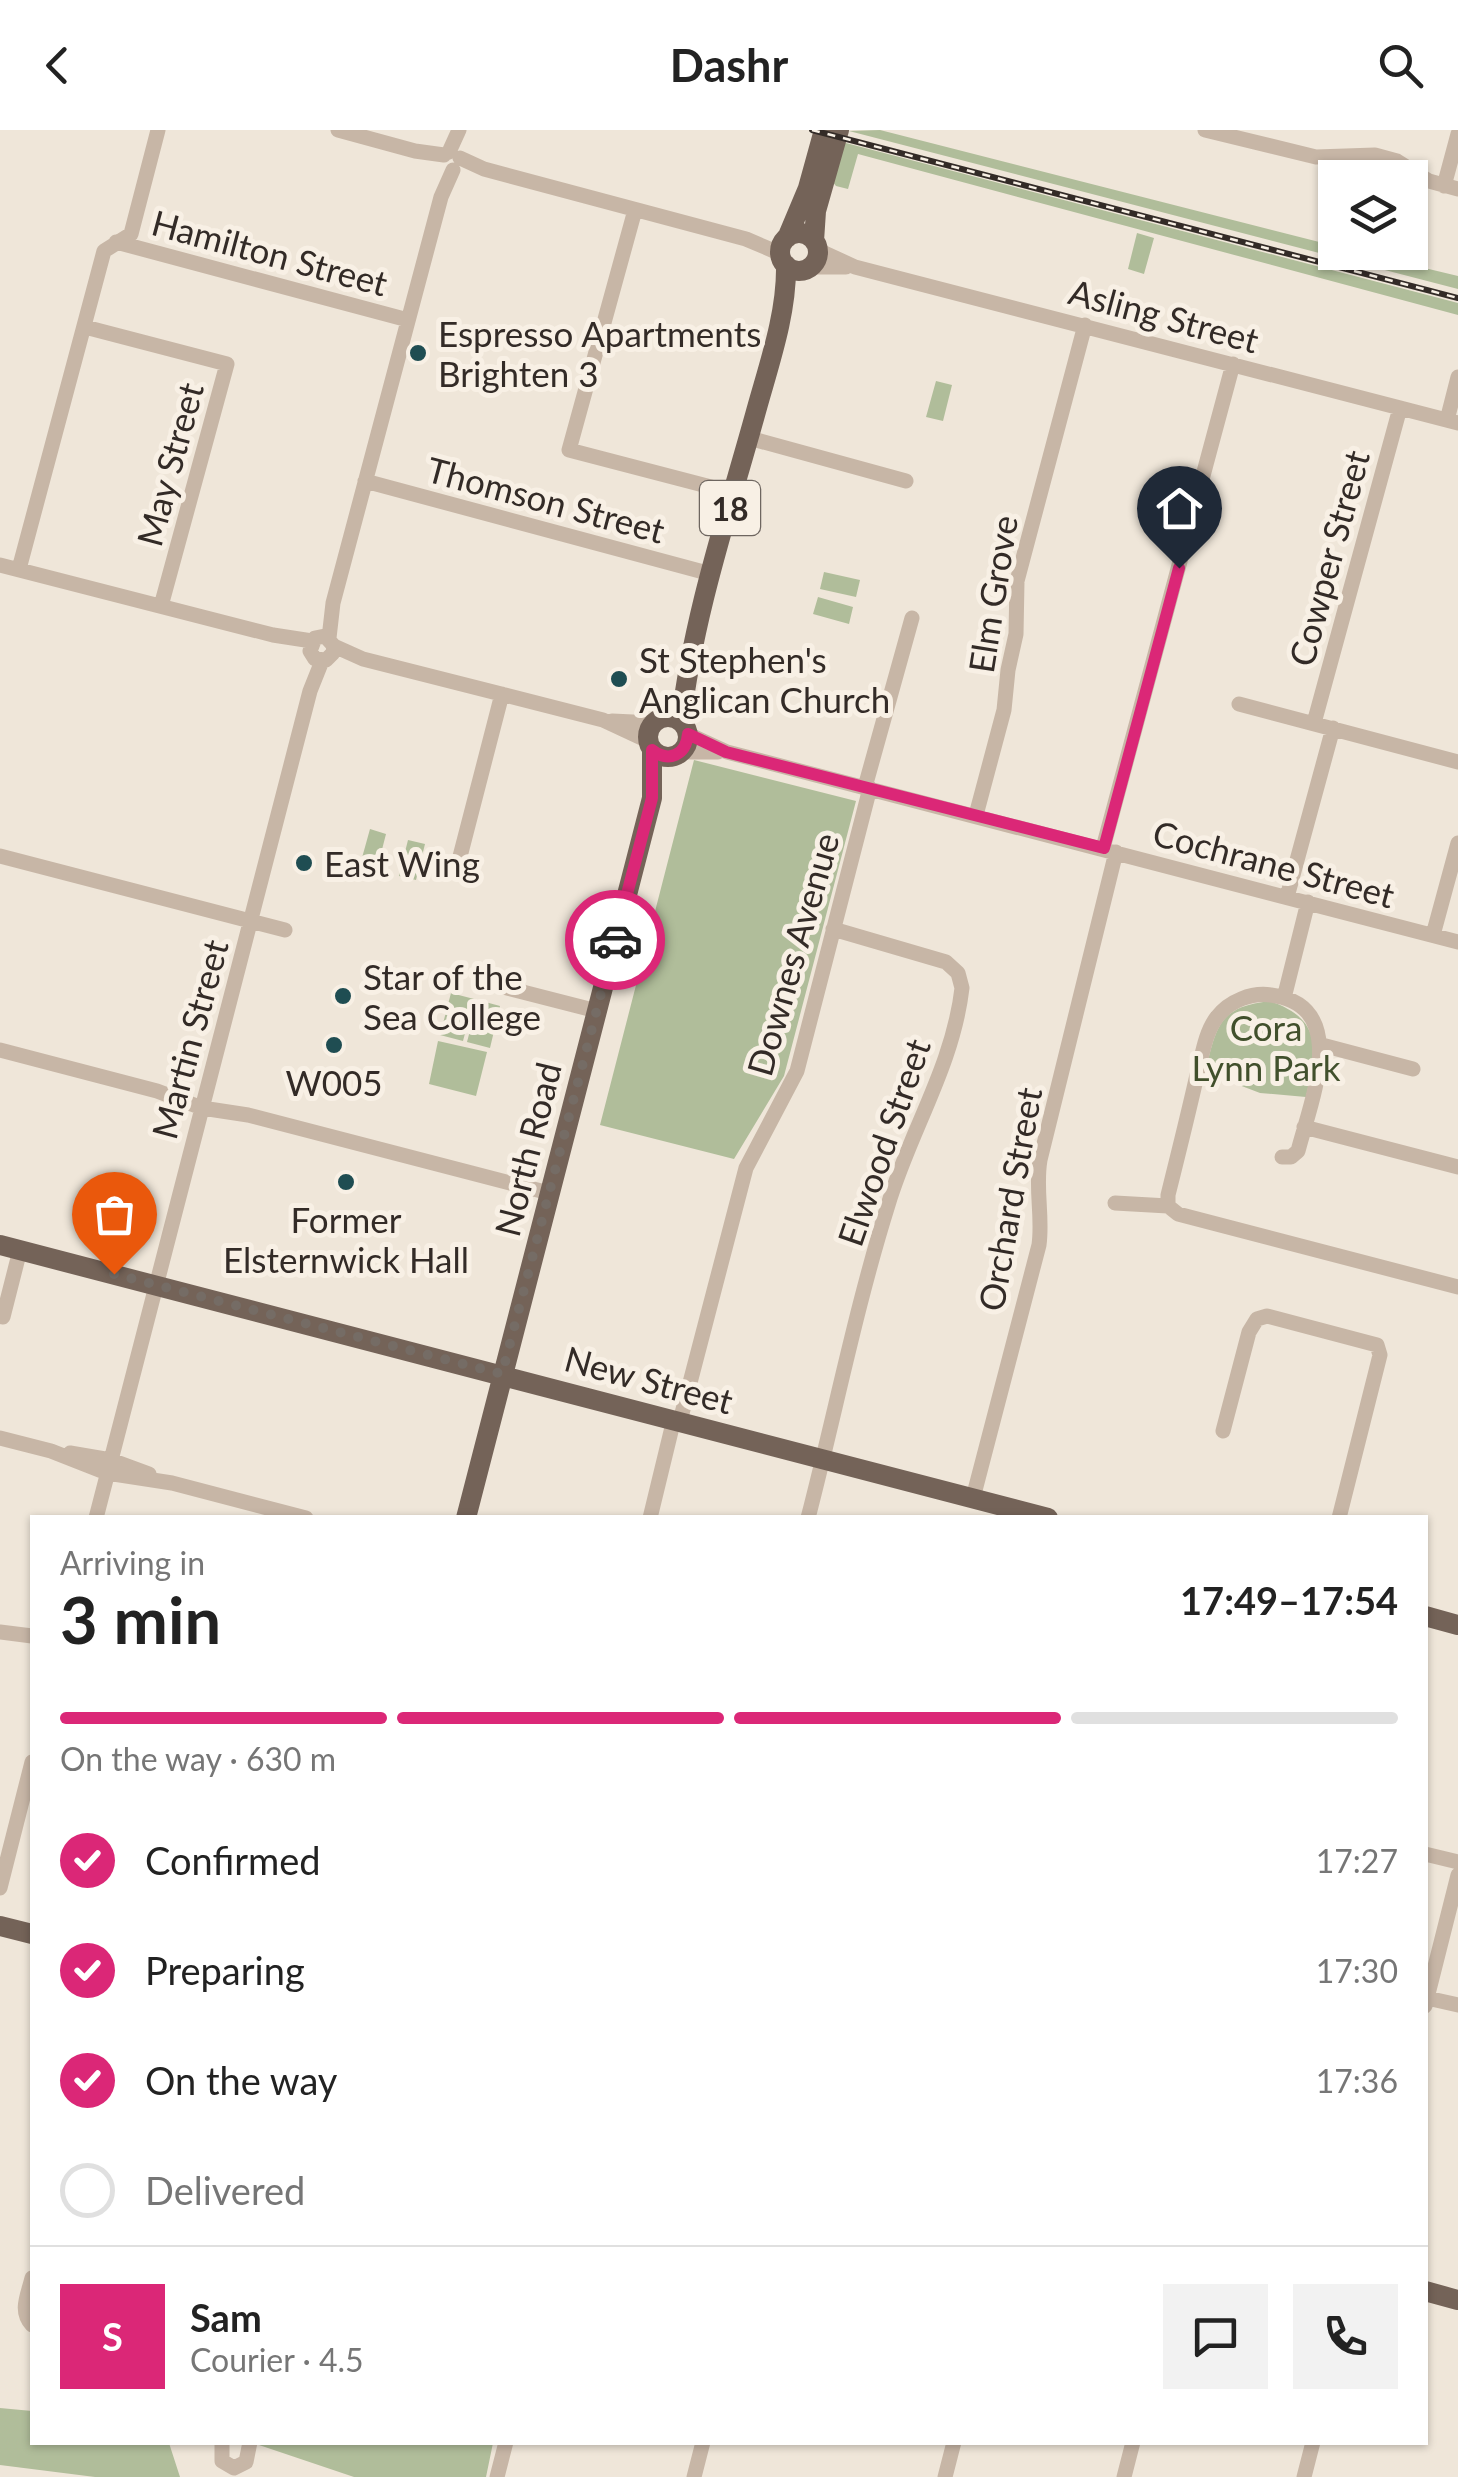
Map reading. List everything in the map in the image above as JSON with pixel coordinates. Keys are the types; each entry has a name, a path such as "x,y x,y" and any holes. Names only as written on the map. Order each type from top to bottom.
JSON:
{"main road":[{"name":"North Road","path":"467,1515 772,352 785,290 784,250 808,188 824,130"},
{"name":"North Road","path":"772,352 813,257 816,211 839,130"},
{"path":"798,233 813,257 796,271 784,250 798,233"},
{"name":"New Street","path":"10,1247 1037,1515"},
{"path":"1428,1617 1458,1625"},
{"path":"0,1926 30,1934"},
{"path":"1428,2292 1458,2300"}],"street":[{"path":"19,570 104,251 131,234 158,130"},
{"path":"338,130 784,250"},
{"name":"Martin Street","path":"97,1515 459,130"},
{"path":"1205,130 1316,158 1375,155 1451,188 1458,134"},
{"path":"634,210 569,450 734,493"},
{"name":"Hamilton Street","path":"116,242 408,320"},
{"name":"Asling Street","path":"813,257 1452,422"},
{"name":"May Street","path":"85,326 227,364 161,606"},
{"name":"Elm Grove","path":"976,815 1004,710 1016,634 1016,581 1085,326"},
{"name":"Orchard Street","path":"974,1498 1039,1245 1040,1160 1110,850 1234,364"},
{"path":"1452,422 1458,377"},
{"name":"Cowper Street","path":"1314,723 1400,408"},
{"path":"749,438 906,481"},
{"name":"Thomson Street","path":"365,481 712,574"},
{"name":"Cochrane Street","path":"0,564 1458,942"},
{"name":"Downes Avenue","path":"651,1515 746,1168 797,1071 912,618"},
{"path":"456,872 502,694"},
{"path":"1239,704 1458,762"},
{"path":"1280,996 1333,728"},
{"path":"1433,936 1458,843"},
{"path":"0,856 285,930"},
{"name":"Elwood Street","path":"809,1515 886,1209 906,1153 939,1082 962,988 958,973 946,962 833,929"},
{"path":"502,987 596,1011"},
{"path":"1168,1206 1212,1025 1233,1003 1257,994 1280,996 1308,1016 1322,1045 1295,1155 1282,1158"},
{"path":"1322,1045 1412,1068"},
{"path":"0,1050 550,1193"},
{"path":"1304,1127 1458,1167"},
{"path":"1114,1203 1168,1206 1178,1214 1458,1287"},
{"path":"3,1318 10,1247"},
{"path":"1223,1431 1254,1321 1261,1317 1374,1344 1380,1354 1340,1515"},
{"path":"0,1438 295,1515"},
{"path":"1,1633 30,1636"},
{"path":"1,1633 30,1645"},
{"path":"0,1888 30,1770"},
{"path":"1428,1855 1458,1862"},
{"path":"1428,1982 1431,1953 1458,1874"},
{"path":"1428,2002 1458,2005"},
{"path":"30,2287 25,2308 30,2322"},
{"path":"222,2445 222,2461 236,2468 246,2462 249,2445"},
{"path":"498,2477 505,2445"},
{"path":"694,2477 701,2445"},
{"path":"945,2477 953,2445"},
{"path":"1124,2477 1132,2445"},
{"path":"1304,2477 1312,2445"}],"green space":[{"path":"880,130 1318,242 1318,253 849,131"},
{"path":"842,142 1318,266 1318,270 1332,270 1458,303 1458,315 858,154 848,189 831,180"},
{"path":"1137,233 1154,238 1144,274 1128,269"},
{"path":"1428,269 1458,276 1458,289 1385,270"},
{"path":"936,381 952,385 943,421 926,417"},
{"path":"824,572 860,580 856,597 820,589"},
{"path":"818,597 853,607 849,624 813,614"},
{"path":"694,760 856,801 784,1076 734,1159 600,1125"},
{"path":"370,829 386,834 377,869 360,865"},
{"path":"408,840 425,844 416,880 399,876"},
{"path":"451,993 474,999 463,1041 440,1035"},
{"path":"478,1000 500,1006 490,1048 467,1042"},
{"name":"Cora Lynn Park","path":"1270,1001 1300,1017 1308,1027 1313,1051 1306,1097 1260,1093 1205,1072 1222,1021 1240,1008"},
{"path":"438,1041 487,1052 476,1096 429,1084"},
{"path":"0,2408 30,2411 30,2445 170,2445 180,2477 95,2477 0,2465"},
{"path":"259,2445 492,2445 486,2477 354,2477"}],"railway":[{"path":"812,130 1458,298"}],"way so far":[{"path":"114,1274 502,1374 615,940"}],"place":[{"name":"Espresso Apartments Brighten 3","path":"418,353"},
{"name":"St Stephen's Anglican Church","path":"619,679"},
{"name":"East Wing","path":"304,863"},
{"name":"Star of the Sea College","path":"343,996"},
{"name":"W005","path":"334,1045"},
{"name":"Former Elsternwick Hall","path":"346,1182"}],"route":[{"path":"615,940 652,798 652,750 664,757 677,755 686,747 688,734 726,752 1104,848 1179,568"}]}
